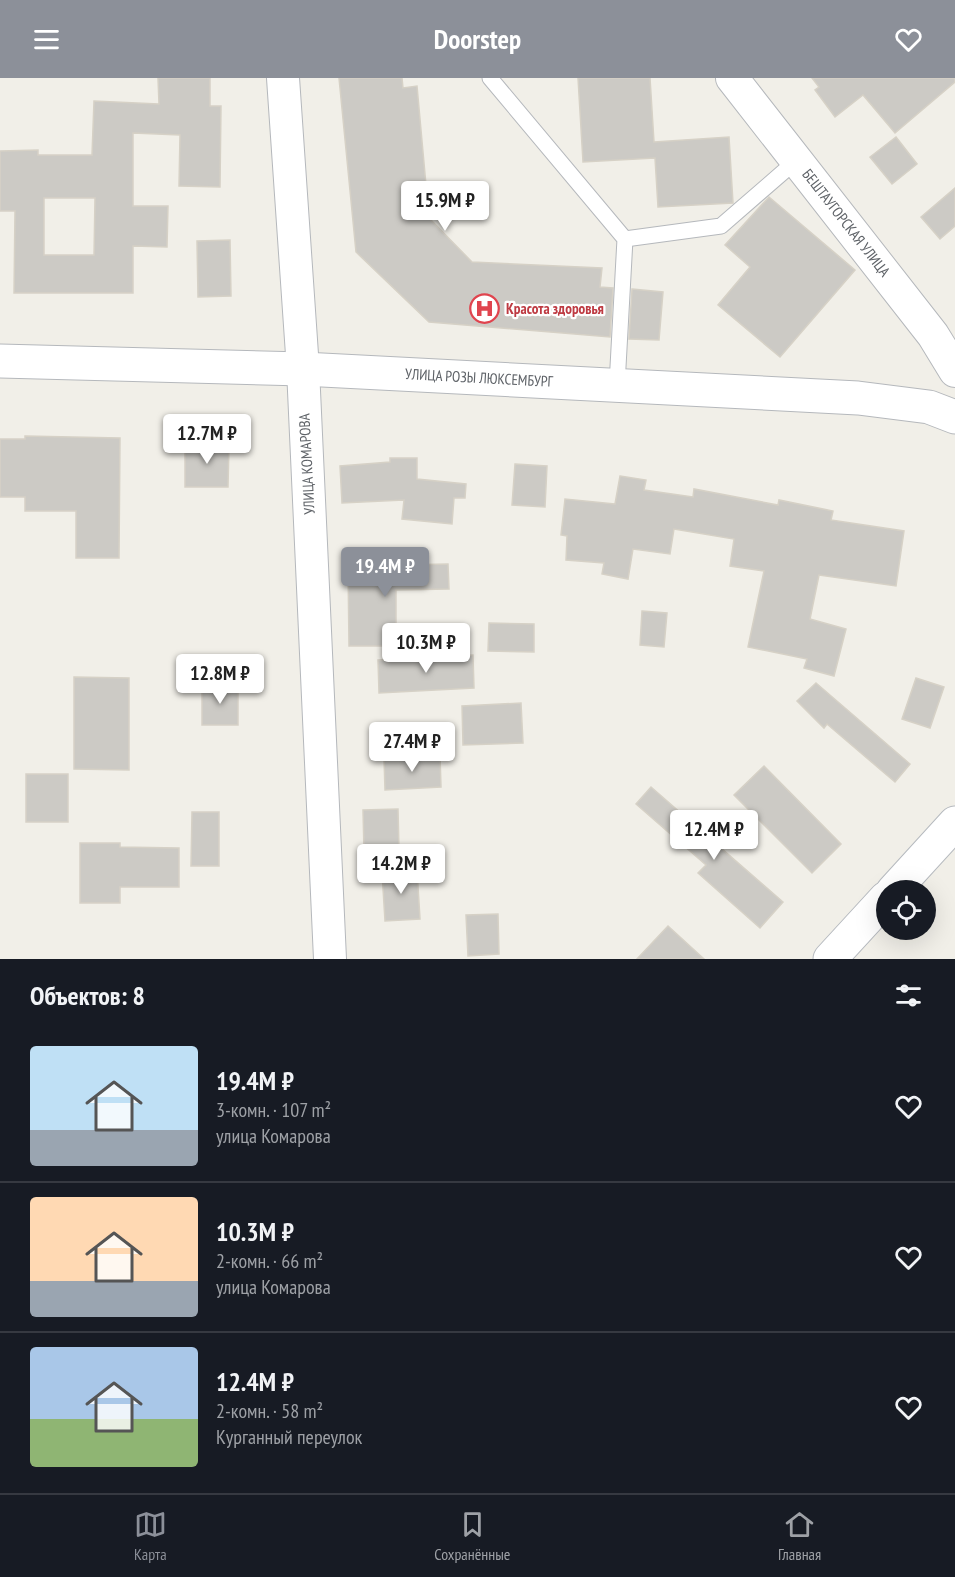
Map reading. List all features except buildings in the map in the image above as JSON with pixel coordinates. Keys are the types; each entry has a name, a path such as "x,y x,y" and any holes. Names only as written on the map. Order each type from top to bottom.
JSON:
{"street":[{"name":"УЛИЦА КОМАРОВА","path":"283,78 303,369 330,959"},
{"name":"БЕШТАУГОРСКАЯ УЛИЦА","path":"732,78 933,335 955,371"},
{"name":"УЛИЦА РОЗЫ ЛЮКСЕМБУРГ","path":"0,361 303,369 858,398 929,407 955,417"},
{"path":"903,880 955,823"},
{"path":"830,959 876,909"}],"lane":[{"path":"490,78 625,239 617,385"},
{"path":"625,239 721,226 797,160"}],"place":[{"name":"Красота здоровья","path":"485,309"}]}
